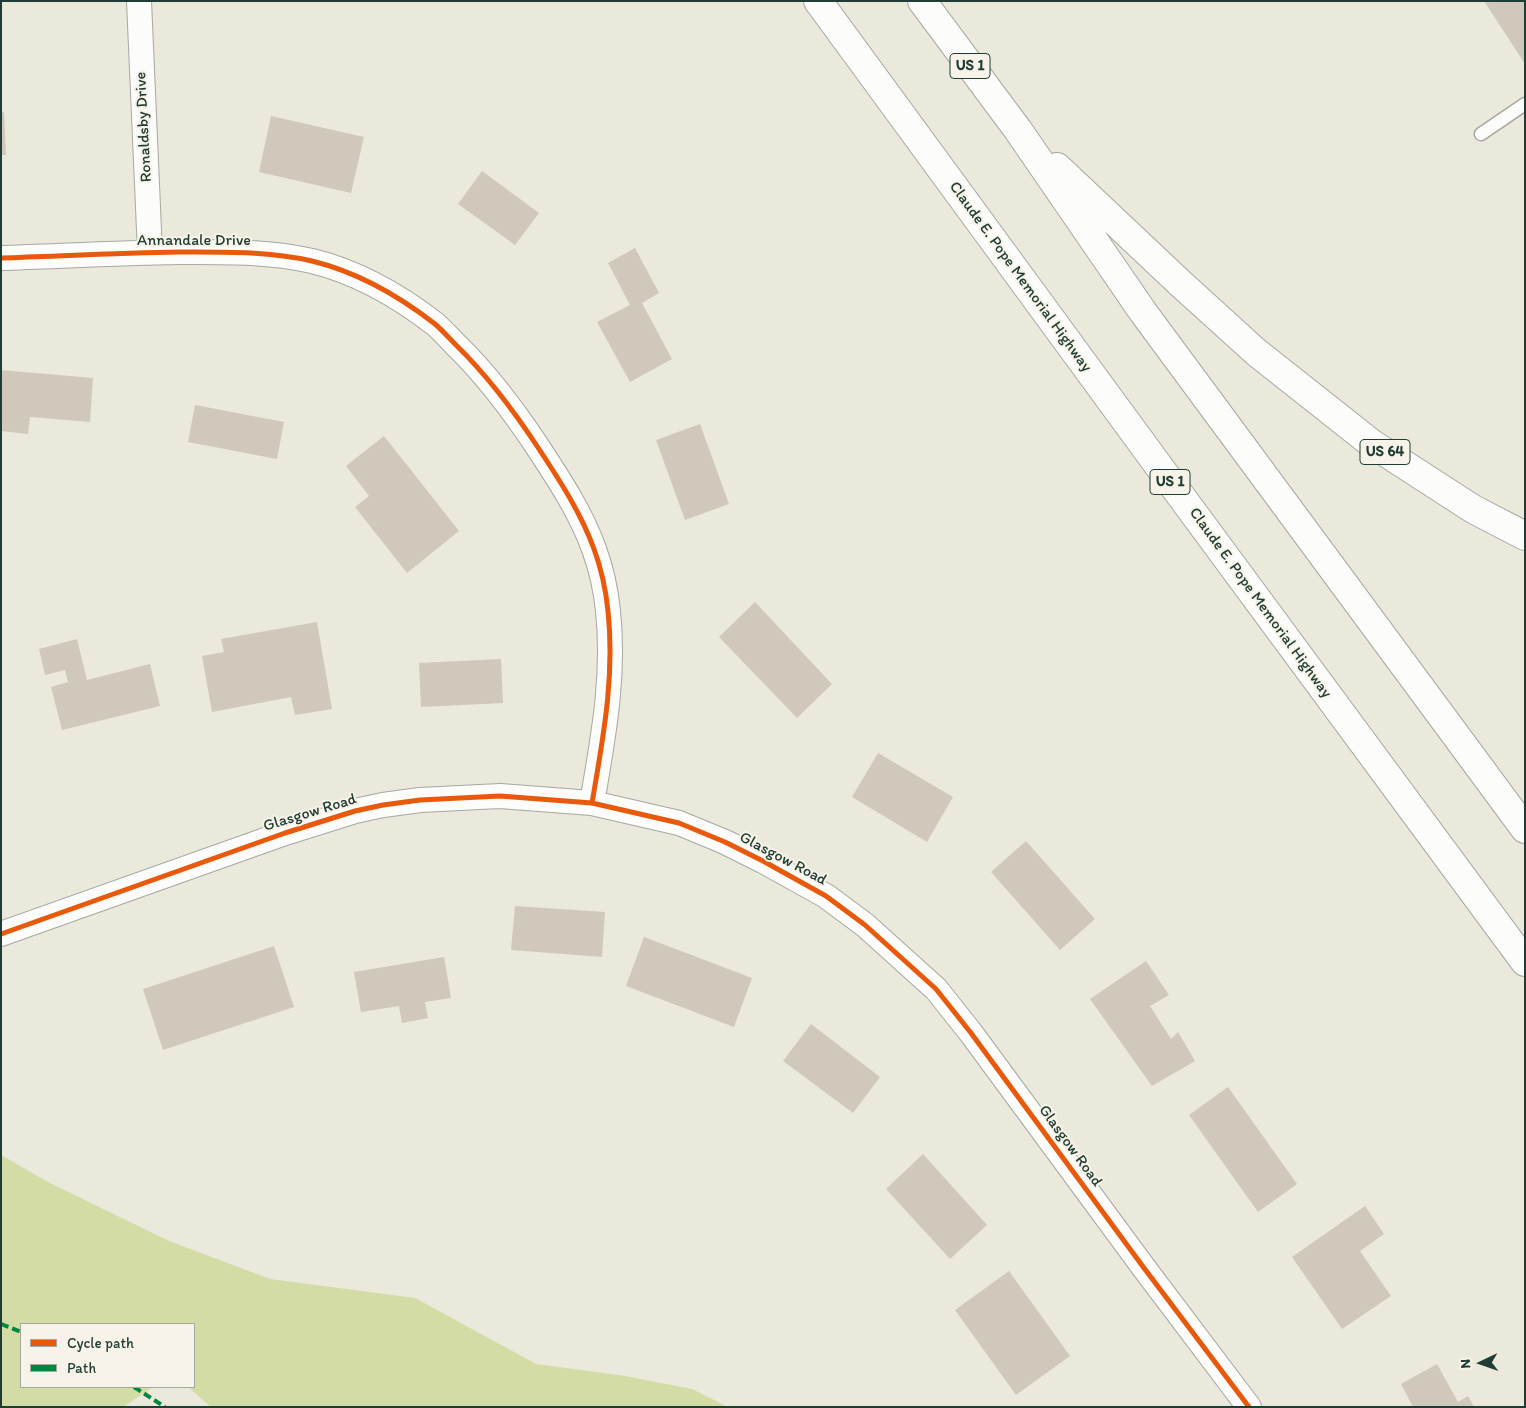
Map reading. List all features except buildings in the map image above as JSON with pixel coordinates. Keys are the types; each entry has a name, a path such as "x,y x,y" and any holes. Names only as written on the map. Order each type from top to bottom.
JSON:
{"highway":[{"name":"Claude E. Pope Memorial Highway","path":"818,1 1525,962"},
{"name":"US 1","path":"922,1 1018,130 1143,312 1525,829"},
{"name":"US 64","path":"1018,130 1256,352 1371,443 1473,509 1525,536"}],"street":[{"name":"Ronaldsby Drive","path":"138,1 150,253"},
{"name":"Annandale Drive","path":"1,258 244,252 284,255 316,262 370,282 400,300 436,326 480,368 512,409 556,475 594,549 608,609 612,662 607,716 592,803"},
{"name":"Glasgow Road","path":"1,934 285,833 355,811 420,800 492,796 592,803 679,823 725,842 826,896 865,925 930,984 971,1033 1249,1407"}],"lane":[{"path":"1481,134 1525,104"}],"green space":[{"path":"1,1155 48,1182 169,1241 270,1279 415,1298 536,1364 625,1376 692,1389 728,1407 211,1407 189,1388 195,1388 195,1323 20,1323 20,1388 152,1388 123,1407 1,1407"}],"marked path":[{"path":"1,1324 20,1332"},
{"path":"136,1388 165,1407"}],"cycle path":[{"path":"1,258 196,252 279,255 312,261 361,278 407,304 438,326 490,382 530,435 570,498 597,556 607,603 610,660 607,707 592,803"},
{"path":"1,934 285,833 355,811 383,805 420,800 500,796 592,803 679,823 725,842 826,896 865,925 936,989 971,1033 1249,1407"}]}
